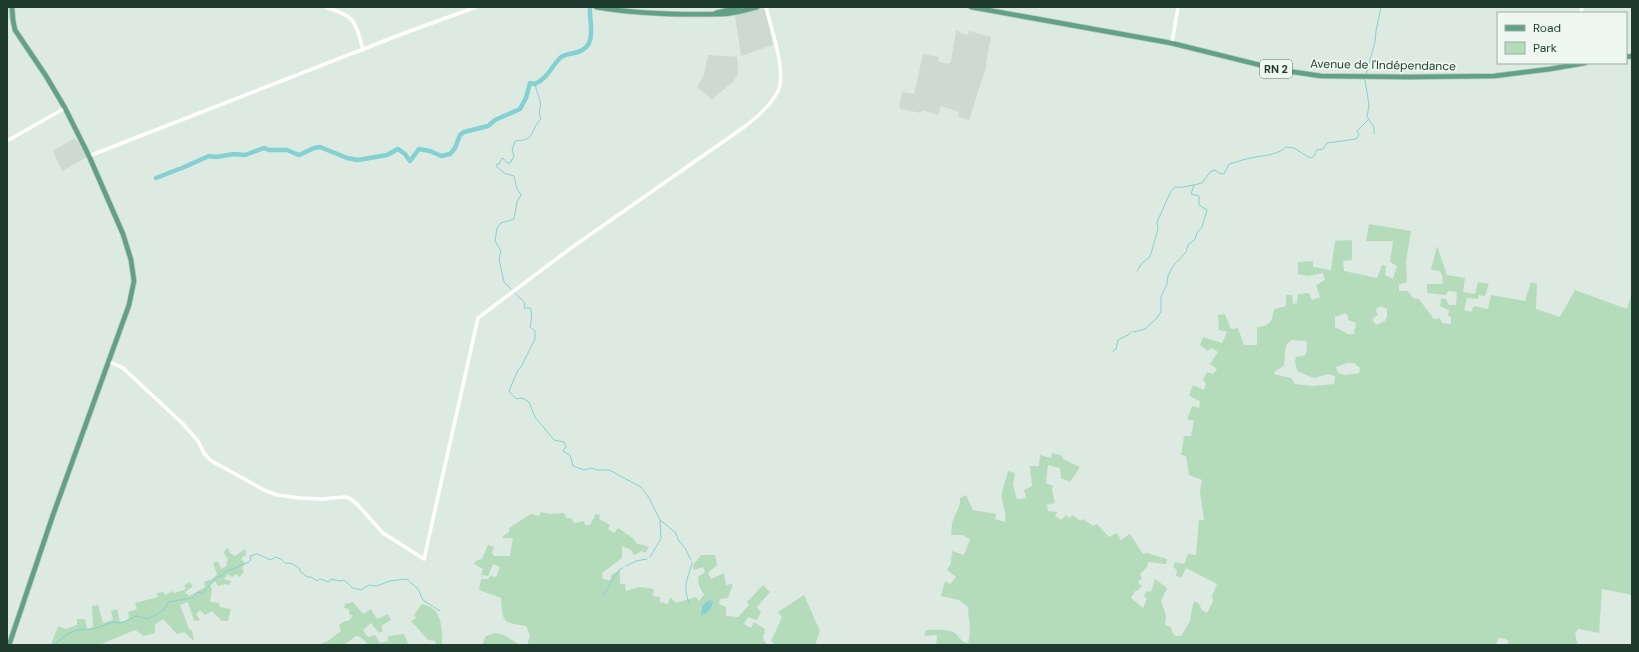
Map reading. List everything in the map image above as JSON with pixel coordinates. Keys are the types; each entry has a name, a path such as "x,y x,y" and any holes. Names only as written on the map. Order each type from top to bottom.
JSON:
{"main road":[{"path":"9,645 53,515 110,362 129,305 134,281 131,260 123,234 89,156 65,108 46,76 15,30 12,7"},
{"path":"596,7 623,11 713,14 722,14 745,8 757,7"},
{"path":"713,14 740,7"},
{"name":"Avenue de l'Indépendance","path":"971,7 1172,43 1294,72 1342,77 1494,76 1536,71 1572,64"}],"street":[{"path":"325,7 350,17 357,27 363,50"},
{"path":"89,156 476,7"},
{"path":"110,362 123,368 183,424 198,441 204,453 210,460 272,494 300,498 349,498 357,504 383,533 424,559 478,318 576,244 747,125 770,104 778,91 781,75 766,7"},
{"path":"1172,43 1178,7"},
{"path":"7,21 13,20"},
{"path":"7,141 65,108"}],"shaded area":[{"path":"762,8 766,11 773,45 741,56 735,15"},
{"path":"956,30 967,35 969,31 991,37 987,64 969,120 958,117 959,112 941,106 938,115 922,110 921,113 901,109 899,106 902,92 914,94 923,54 939,57 938,61 948,64 951,62"},
{"path":"708,55 737,57 738,73 734,81 712,99 697,87 704,75"},
{"path":"75,138 87,157 62,171 53,151"}],"green space":[{"path":"1369,224 1411,231 1406,262 1407,282 1399,285 1399,291 1408,291 1413,298 1419,299 1434,319 1440,318 1442,323 1451,324 1451,317 1448,316 1449,310 1440,306 1441,298 1446,299 1449,305 1456,305 1457,292 1448,291 1446,295 1427,293 1427,284 1443,284 1440,271 1431,270 1437,246 1447,275 1465,278 1463,292 1475,294 1478,282 1489,284 1485,296 1478,295 1478,299 1467,298 1464,310 1471,312 1474,306 1488,309 1491,295 1525,301 1531,282 1537,284 1536,309 1560,317 1575,290 1627,309 1632,292 1632,595 1602,589 1599,633 1578,629 1575,634 1578,645 1508,645 1508,641 1506,639 1499,638 1496,645 936,645 937,635 924,636 926,630 947,630 955,633 963,641 968,643 970,630 968,607 959,600 941,596 945,581 950,584 956,577 947,570 951,563 952,551 964,555 970,539 962,535 951,535 952,523 960,504 960,498 966,495 973,510 996,514 995,519 1005,522 1002,493 1008,471 1015,473 1013,485 1017,499 1026,498 1024,490 1032,486 1030,466 1039,466 1040,455 1051,458 1052,453 1061,455 1063,459 1080,467 1070,482 1061,478 1060,468 1048,465 1046,483 1053,486 1052,490 1055,503 1047,505 1048,511 1057,512 1055,516 1061,520 1066,515 1069,518 1073,515 1080,521 1083,519 1093,526 1097,524 1109,537 1117,533 1121,540 1130,534 1143,554 1147,553 1167,559 1166,564 1148,562 1147,567 1140,574 1142,578 1138,582 1142,586 1135,591 1131,598 1143,608 1147,599 1144,596 1147,591 1151,592 1155,579 1167,588 1161,601 1166,615 1165,625 1171,627 1175,636 1181,636 1190,621 1193,604 1195,601 1199,604 1202,610 1207,613 1213,601 1212,596 1217,584 1186,568 1181,578 1176,576 1177,570 1173,567 1175,562 1184,564 1188,554 1196,555 1199,520 1204,520 1200,491 1202,480 1189,475 1186,456 1181,455 1184,436 1191,436 1194,421 1187,419 1192,406 1199,408 1200,401 1189,396 1193,385 1204,390 1206,384 1203,380 1207,372 1213,374 1217,369 1210,364 1218,352 1211,348 1208,351 1200,345 1203,337 1222,343 1227,332 1219,330 1218,315 1225,314 1231,329 1238,328 1244,345 1257,345 1257,327 1265,326 1270,322 1274,309 1286,306 1286,295 1292,295 1293,304 1297,303 1298,294 1309,293 1312,300 1320,297 1316,285 1325,280 1323,273 1309,276 1298,274 1298,262 1313,261 1313,267 1331,270 1335,241 1352,240 1352,260 1343,261 1344,271 1377,278 1382,265 1386,266 1385,275 1393,279 1397,266 1390,262 1393,241 1366,241","holes":["1381,306 1387,309 1387,316 1385,321 1376,325 1372,319 1378,315 1376,311 1377,308","1345,313 1348,316 1348,320 1356,323 1354,334 1348,334 1335,327 1335,317","1292,340 1306,341 1307,344 1306,355 1296,357 1295,361 1297,371 1314,378 1328,374 1335,376 1334,384 1313,386 1295,384 1291,378 1274,374 1275,371 1284,366 1286,348","1347,363 1354,363 1360,368 1359,373 1345,375 1338,373 1336,367"]},
{"path":"541,512 551,514 564,513 566,518 571,518 574,523 584,521 585,525 590,525 596,514 600,515 599,519 610,525 608,529 614,533 618,528 634,539 637,544 649,547 645,553 642,551 634,555 631,550 622,546 622,558 602,573 603,579 610,580 611,575 620,570 620,584 625,584 626,591 639,587 654,589 653,596 660,597 660,602 668,604 670,597 676,603 696,597 699,601 704,595 699,586 698,577 705,572 703,567 694,570 693,565 701,555 715,555 717,565 708,573 711,579 724,573 726,585 733,584 728,598 720,599 719,604 726,607 726,616 738,617 749,605 747,602 763,585 770,592 757,607 761,612 757,620 748,617 744,624 751,628 754,622 765,629 763,638 767,645 527,645 530,636 526,626 505,620 502,612 501,598 479,590 481,579 488,579 490,576 496,577 500,567 493,564 488,576 481,575 483,569 474,564 476,561 482,559 488,545 494,547 492,553 494,556 510,556 513,538 503,538 503,536 509,532 509,528 531,514 539,516"},
{"path":"228,548 230,553 235,556 245,549 246,555 241,558 245,564 242,568 244,572 239,577 236,574 232,577 228,574 224,579 231,581 229,585 225,584 218,586 215,581 210,585 212,589 210,602 219,603 220,607 231,609 228,621 222,621 212,611 205,615 200,610 196,614 200,620 194,621 188,602 180,605 189,629 192,630 194,641 184,632 177,634 163,619 155,624 155,633 144,636 135,630 99,645 51,645 58,626 66,629 77,625 77,619 85,619 87,629 93,627 92,606 98,605 103,623 113,620 111,611 117,609 120,622 129,618 128,612 137,609 135,603 158,597 157,593 163,592 165,595 173,591 174,593 186,589 184,585 190,582 193,586 185,592 189,596 205,587 204,582 212,579 217,574 213,563 218,561 221,569 226,566 228,559 223,552"},
{"path":"804,595 820,631 815,645 775,645 771,641 782,617 778,612"},
{"path":"353,602 363,614 371,609 377,619 388,614 391,620 381,626 383,631 379,633 371,623 363,630 368,637 375,635 380,643 388,641 388,636 404,634 409,645 369,645 360,637 356,636 344,645 318,645 328,641 341,631 339,625 345,621 348,621 353,616 349,614 349,609 344,608 345,604"},
{"path":"422,604 432,608 439,617 442,631 442,645 437,645 435,641 428,640 411,621 416,618 414,615"},
{"path":"495,633 504,635 520,645 482,645 486,636"}],"water":[{"path":"709,600 713,602 712,606 701,616 702,606"}],"waterway":[{"path":"9,7 10,18"},
{"path":"182,168 209,156 216,157 234,154 245,155 264,148 269,150 287,150 299,155 314,148 320,147 347,158 358,160 387,155 398,149 405,154 410,161 419,149 430,151 441,156 450,154 455,148 460,135 464,132 488,126 495,120 520,109 526,98 530,83 535,84 543,79 562,57 584,49 588,44 591,33 590,7"},
{"path":"1366,74 1375,42 1381,7"},
{"path":"11,23 13,29"},
{"path":"14,32 18,39"},
{"path":"19,40 44,77"},
{"path":"1365,80 1369,105 1367,117 1374,127 1374,134"},
{"path":"511,289 504,282 499,259 501,251 495,241 497,228 501,223 514,219 517,202 521,195 517,189 514,176 504,173 496,166 502,158 507,163 510,163 514,156 512,150 515,141 528,138 541,118 539,113 540,100 535,84"},
{"path":"1137,271 1142,263 1150,257 1158,229 1157,222 1171,191 1175,187 1186,187 1202,183 1210,172 1215,170 1224,174 1229,164 1275,153 1286,147 1294,148 1310,158 1314,156 1317,150 1323,149 1327,143 1356,139 1359,135 1357,131 1368,120"},
{"path":"156,178 179,169"},
{"path":"1133,332 1145,329 1161,312 1161,297 1167,284 1168,276 1173,266 1186,252 1188,245 1195,239 1197,233 1202,227 1207,210 1199,205 1199,196 1191,194 1194,185"},
{"path":"515,293 525,303 524,308 530,308 531,310 532,315 530,327 535,331 535,339 518,370 509,391 516,399 522,398 529,402 535,417 554,440 564,442 566,447 563,451 570,455 573,466 584,470 592,468 597,470 609,470 641,487 649,498 660,520 675,532 691,560"},
{"path":"1113,351 1116,349 1118,340 1131,332"},
{"path":"650,557 661,539 660,521"},
{"path":"57,645 57,642 69,633 77,630 93,629 113,622 119,623 136,616 148,619 164,610 168,602 192,598 198,592 202,594 217,577 249,562 251,560 250,556 257,554 271,560 275,557 281,559 285,563 291,563 299,568 300,571 307,577 311,577 317,581 320,579 329,582 331,579 339,581 344,580 353,588 361,590 369,585 377,586 390,581 409,580"},
{"path":"626,566 636,561 647,559"},
{"path":"689,603 686,586 692,563"},
{"path":"603,596 619,570 623,568"},
{"path":"410,582 418,589 423,600 440,611"}]}
